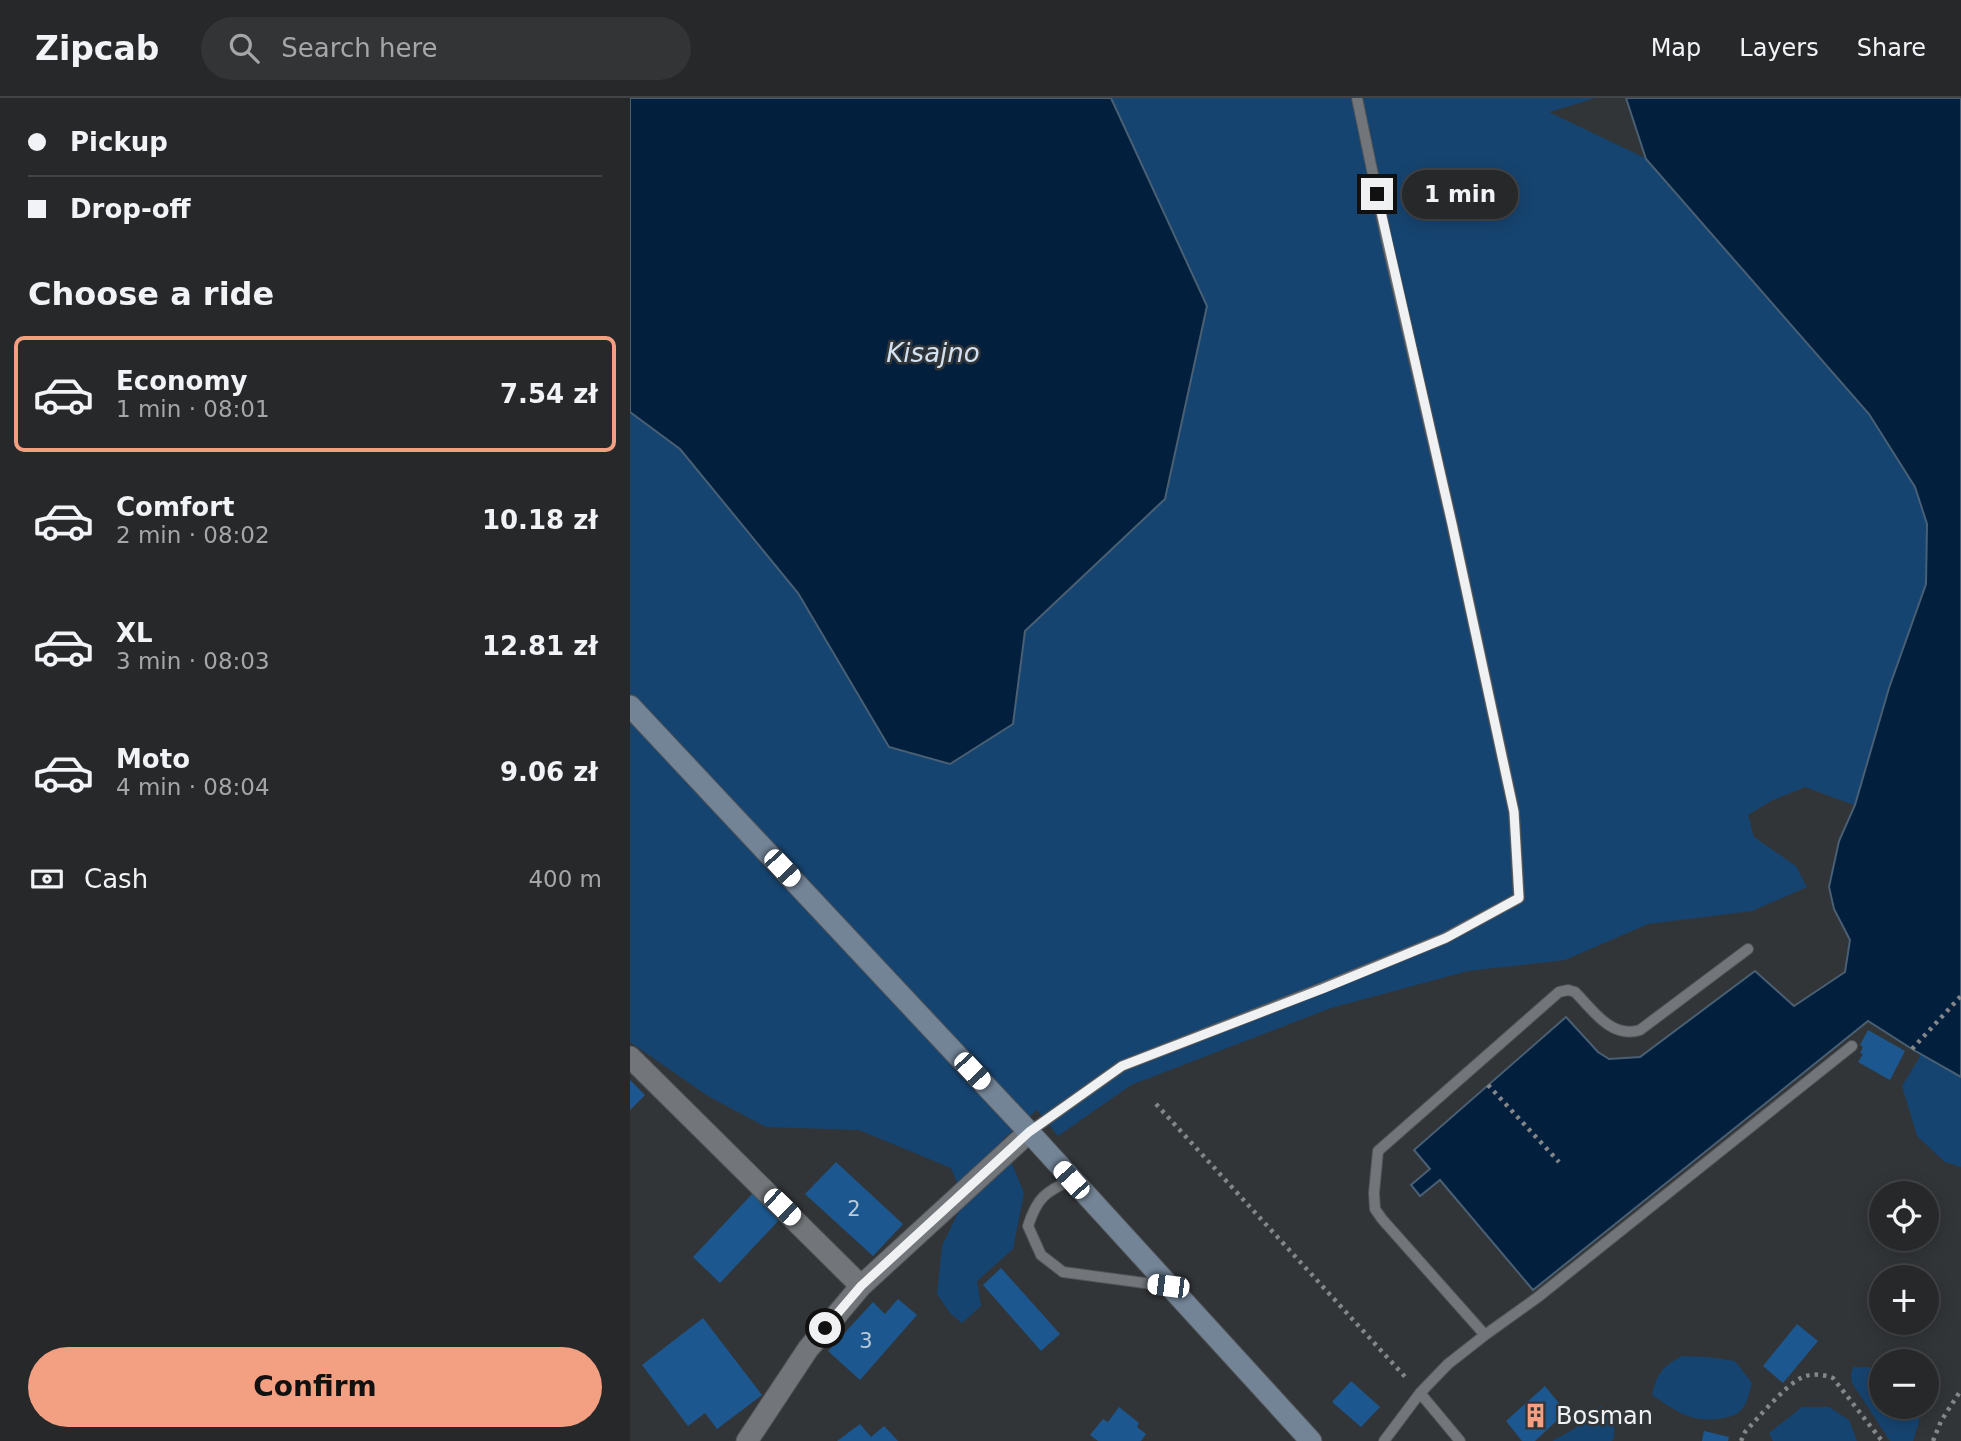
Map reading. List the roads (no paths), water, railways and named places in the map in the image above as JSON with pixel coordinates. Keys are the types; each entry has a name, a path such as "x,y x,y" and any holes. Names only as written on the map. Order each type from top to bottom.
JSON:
{"main road":[{"path":"630,706 1029,1132 1311,1441"}],"street":[{"path":"630,1057 861,1286"},
{"path":"747,1441 808,1349 861,1286 1029,1132"}],"lane":[{"path":"1029,1132 1122,1066 1446,938 1519,898 1514,812 1357,98"},
{"path":"1485,1335 1375,1209 1378,1151 1559,992 1575,992 1610,1028 1633,1032 1640,1030 1748,948"},
{"path":"1384,1441 1420,1393 1448,1364 1538,1297 1852,1046"},
{"path":"1071,1180 1053,1188 1035,1205 1028,1226 1041,1255 1063,1272 1168,1286"},
{"path":"1420,1393 1460,1441"}],"water":[{"name":"Kisajno","path":"630,98 1111,98 1207,306 1165,499 1025,631 1013,724 950,764 889,747 798,593 680,449 630,412"},
{"path":"1626,98 1961,98 1961,1077 1868,1021 1533,1290 1440,1180 1420,1196 1411,1185 1430,1169 1414,1150 1566,1017 1598,1052 1609,1059 1640,1057 1755,971 1794,1006 1845,972 1850,940 1834,909 1829,887 1839,841 1855,805 1889,688 1926,584 1927,524 1915,487 1869,414 1646,159"}],"place":[{"name":"Bosman","path":"1536,1416"}]}
